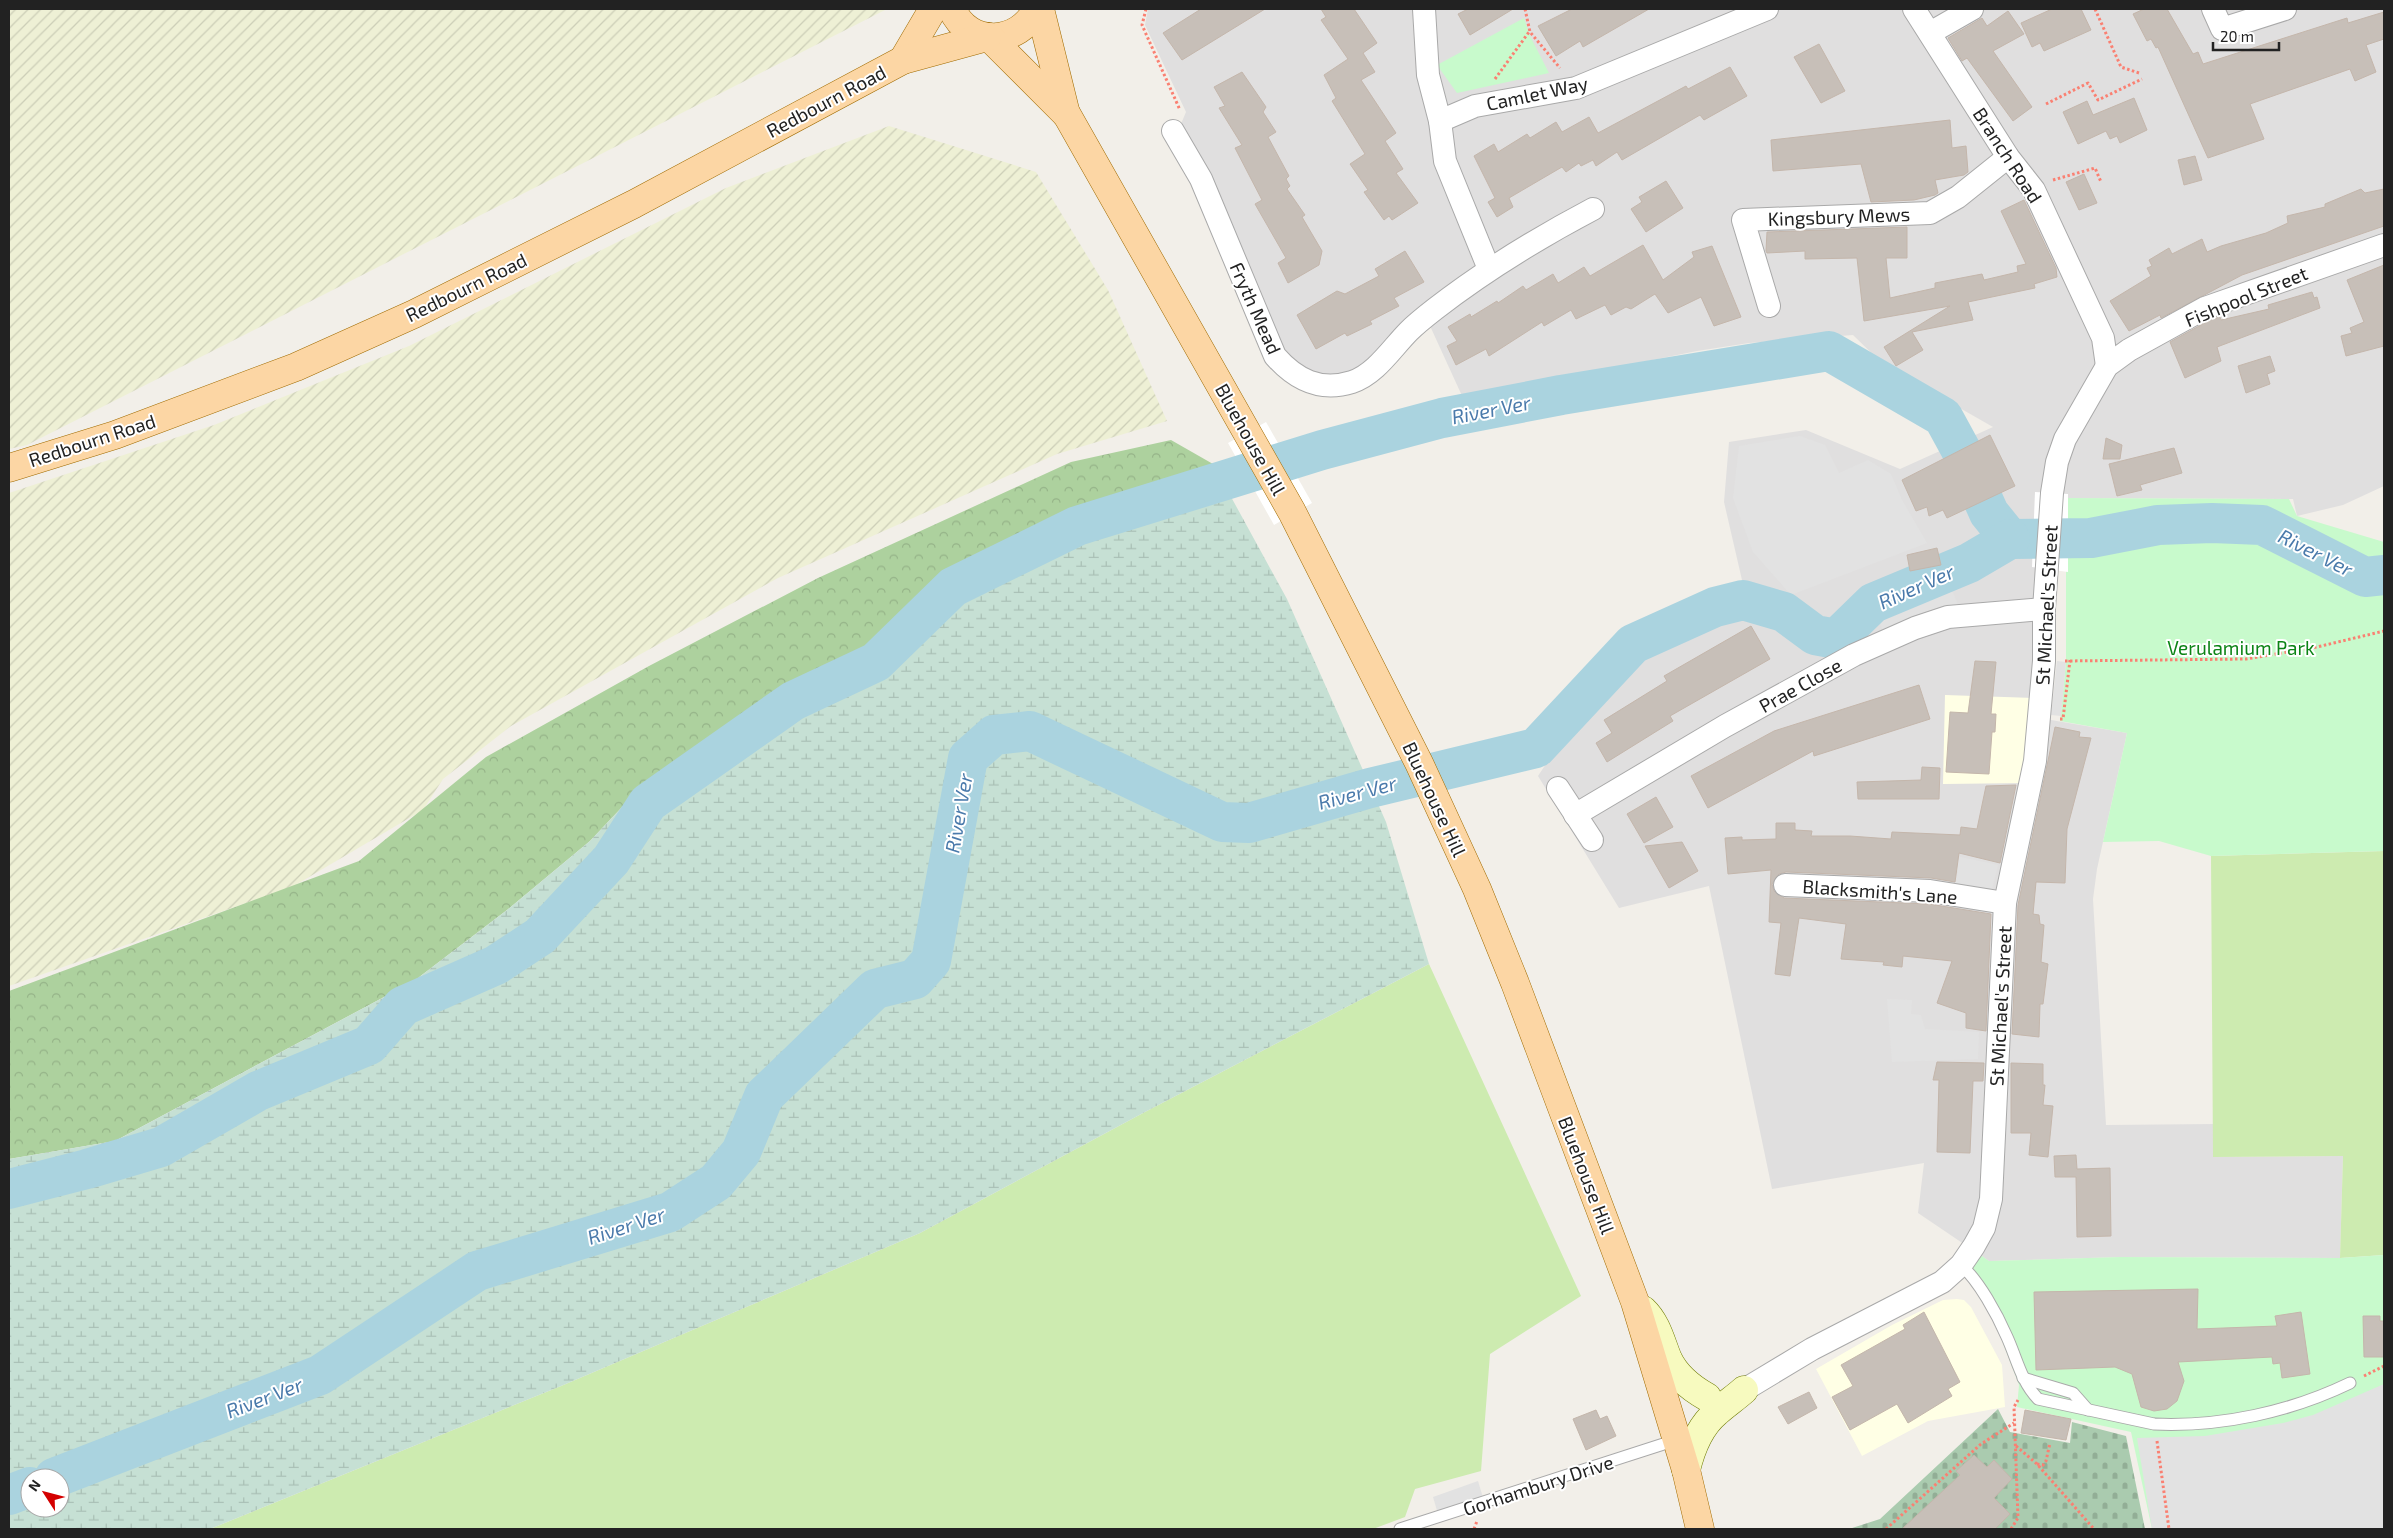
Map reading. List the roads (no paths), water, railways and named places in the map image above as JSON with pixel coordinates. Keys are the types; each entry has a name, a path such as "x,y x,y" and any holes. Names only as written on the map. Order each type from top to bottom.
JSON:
{"main road":[{"name":"Redbourn Road","path":"903,60 933,9"},
{"name":"Bluehouse Hill","path":"952,9 961,23 972,32 988,37 1067,115"},
{"name":"Redbourn Road","path":"9,468 115,434 296,367 414,314 634,204 903,60 988,37 1005,36 1020,30 1032,19 1038,9"},
{"name":"Bluehouse Hill","path":"1038,9 1067,115 1292,512 1424,774 1477,889 1515,983 1634,1302 1686,1470 1700,1529"}],"street":[{"path":"1424,9 1428,75 1440,121 1445,160 1489,270"},
{"name":"Camlet Way","path":"1440,121 1475,106 1576,88 1767,9"},
{"name":"Branch Road","path":"1914,9 2008,157 2034,190 2103,338 2107,366"},
{"path":"1930,33 1972,9"},
{"path":"2213,9 2222,28 2285,9"},
{"name":"Fryth Mead","path":"1173,131 1181,160 1201,179 1275,356 1288,371 1304,380 1320,385 1338,385 1374,370 1410,329 1489,270 1574,229 1593,209"},
{"name":"Kingsbury Mews","path":"1769,306 1743,220 1930,213 1958,197 2008,157"},
{"name":"Fishpool Street","path":"2052,493 2058,462 2066,439 2107,366 2129,350 2205,308 2384,245"},
{"name":"St Michael's Street","path":"1744,1390 1812,1349 1942,1282 1961,1265 1984,1228 1991,1199 2005,903 2036,761 2044,661 2044,609 2052,493"},
{"name":"Prae Close","path":"1575,815 1726,726 1854,655 1915,628 1948,617 2044,609"},
{"path":"1558,788 1592,840"},
{"name":"Blacksmith's Lane","path":"1785,885 1930,891 2005,903"},
{"path":"1634,1302 1652,1318 1669,1361 1676,1372 1694,1389 1708,1397"},
{"path":"1668,1412 1728,1388 1744,1390"},
{"path":"1686,1470 1691,1450 1707,1423 1716,1412 1744,1390"}],"lane":[{"path":"1961,1265 1972,1275 2008,1338 2024,1382 2073,1393 2088,1410 2154,1424 2231,1419 2254,1416 2286,1408 2329,1393 2350,1383"},
{"name":"Gorhambury Drive","path":"1400,1529 1676,1440"}],"waterway":[{"name":"River Ver","path":"9,1189 161,1147 258,1091 369,1045 403,1006 496,965 540,936 611,860 648,803 793,701 876,662 953,587 1077,526 1322,450 1442,418 1561,395 1829,351 1943,417 1961,450"},
{"name":"River Ver","path":"1972,475 1989,513 2010,539 2091,538 2158,525 2212,523 2262,525 2365,577 2384,575"},
{"name":"River Ver","path":"70,1472 320,1375 477,1271 670,1212 716,1182 741,1152 764,1096 875,989 915,979 931,961 968,758 994,735 1030,731 1222,822 1249,823 1370,788 1536,748 1633,644 1715,607 1743,600 1784,612 1815,635 1836,639 1873,603 1969,563 2010,539"},
{"name":"River Ver","path":"9,1495 20,1491"}],"park label":[{"name":"Verulamium Park","path":"2241,647"}]}
